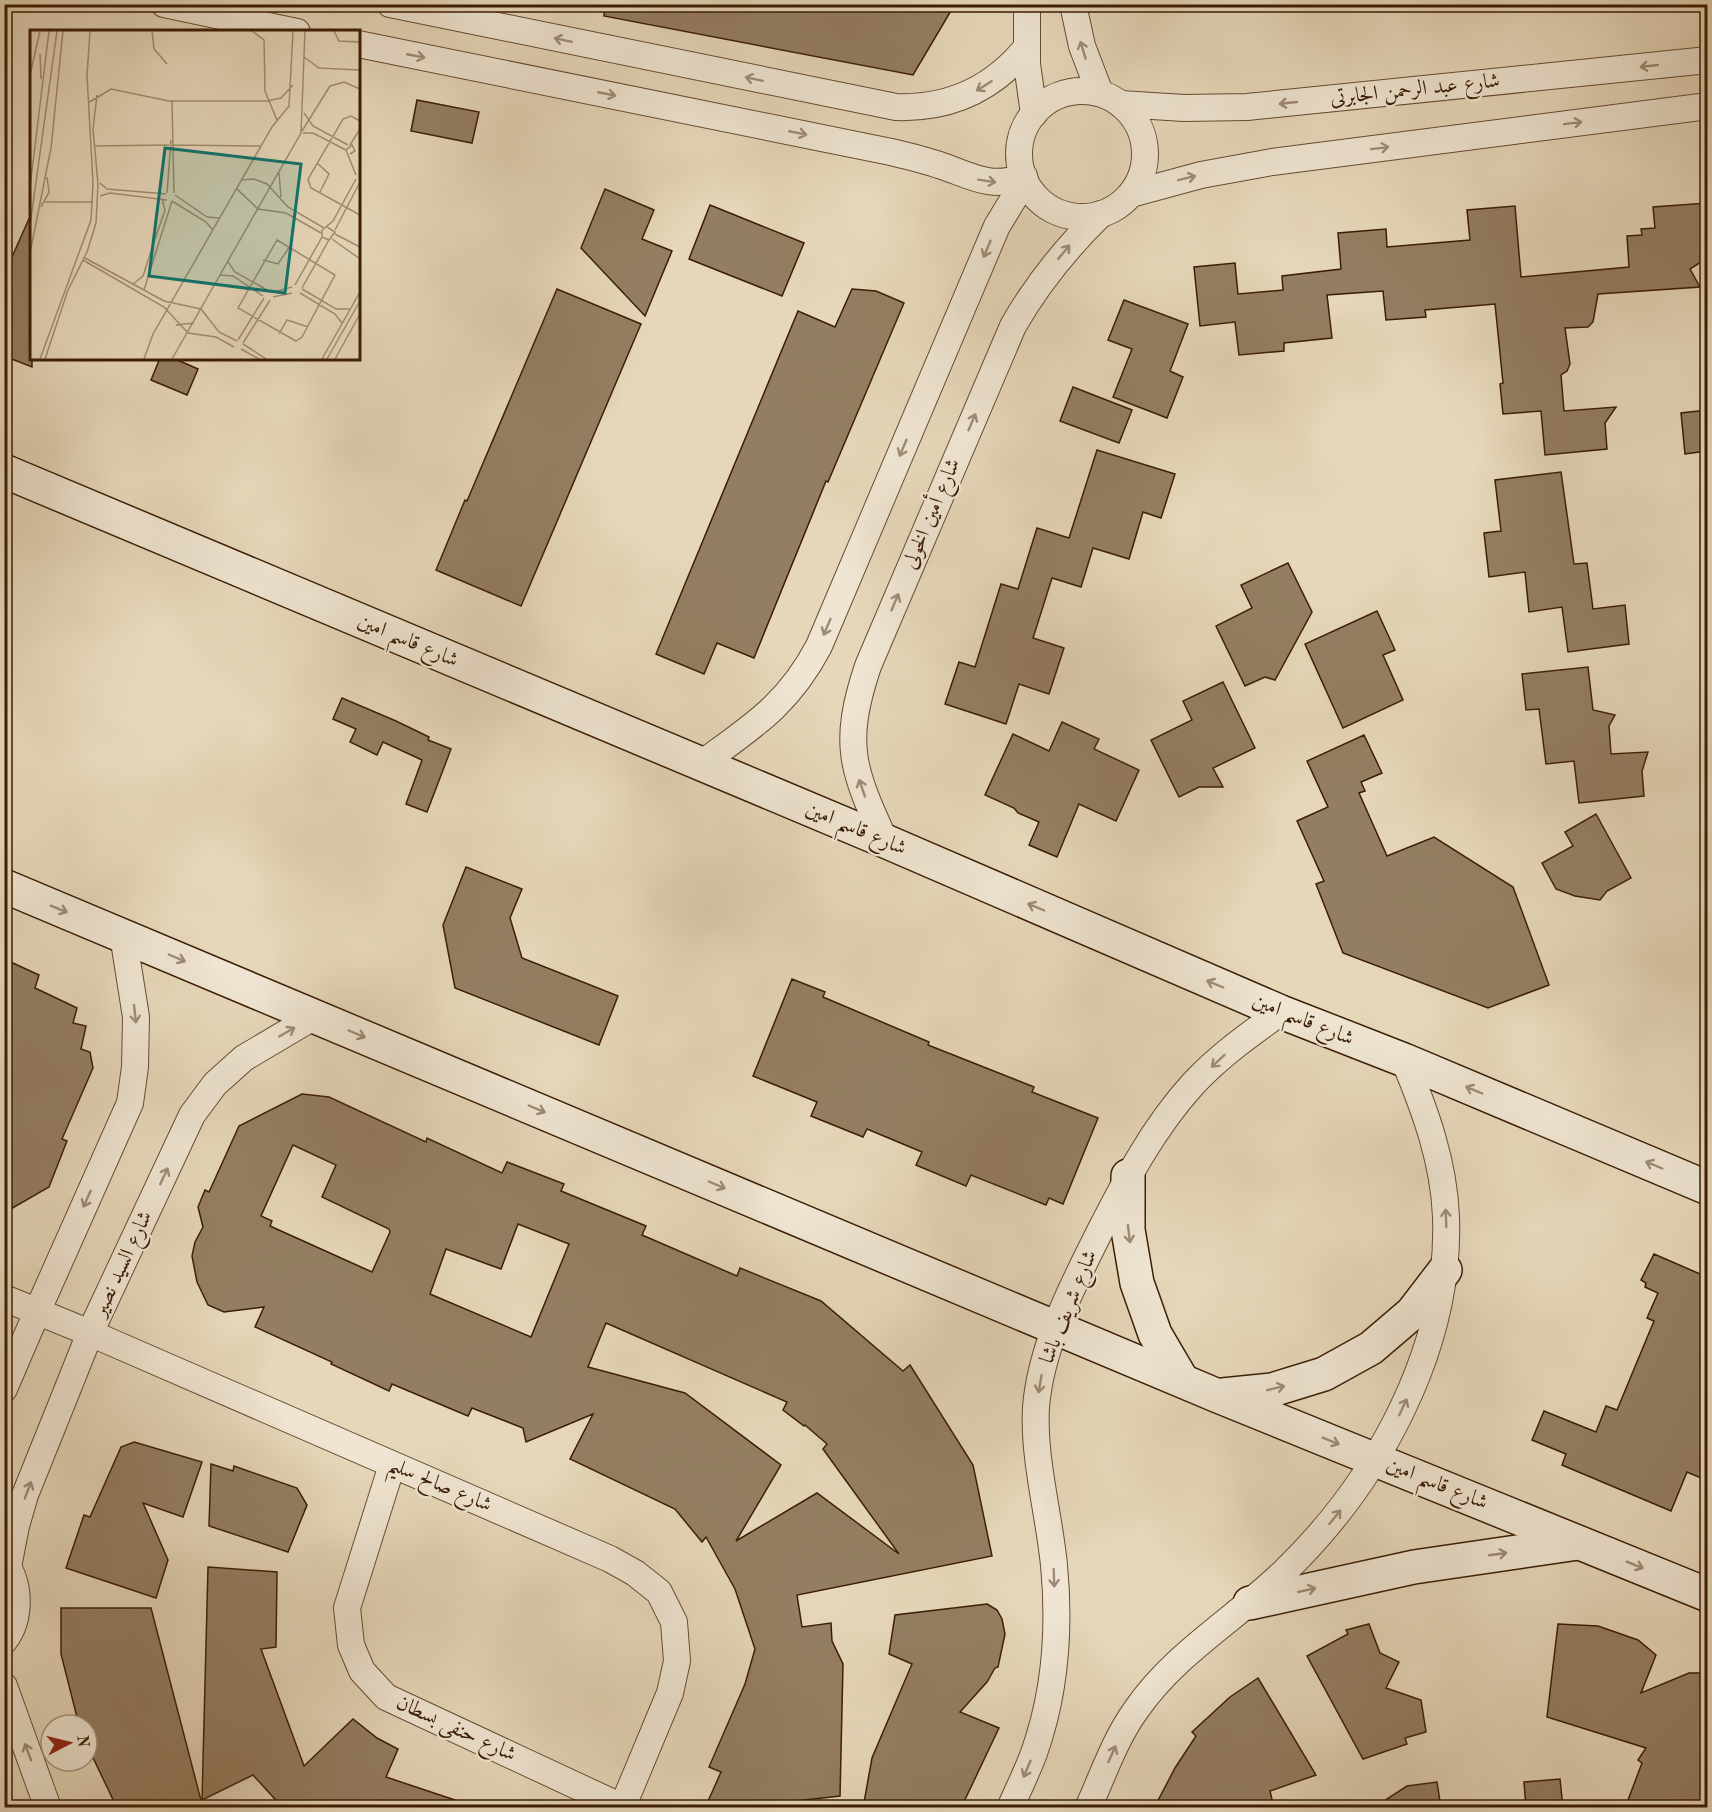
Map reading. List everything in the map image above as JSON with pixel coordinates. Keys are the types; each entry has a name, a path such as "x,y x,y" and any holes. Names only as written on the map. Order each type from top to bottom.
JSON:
{"main road":[{"name":"شارع قاسم امين","path":"4,471 885,841 1281,1012 1404,1060 1707,1188"},
{"name":"شارع قاسم امين","path":"4,886 1218,1396 1707,1594"},
{"path":"1128,1176 1128,1230 1137,1283 1155,1334 1182,1380"},
{"path":"1218,1396 1272,1390 1324,1374 1352,1359 1371,1348 1412,1313 1446,1270"},
{"path":"1250,1603 1414,1567 1580,1543"}],"street":[{"path":"164,4 288,30"},
{"path":"390,4 896,107 933,105 970,94 1001,74 1027,47"},
{"path":"1027,4 1028,81 1034,114"},
{"path":"1073,4 1082,46 1111,99 1135,120 1144,140 1143,169 1139,182 1131,194 1101,214 1087,217 1071,216 1044,204 1033,193 1025,178 1020,149 1022,137 1034,114 1048,102 1064,93 1076,91 1111,99"},
{"path":"360,44 899,154 982,181 999,182 1025,178"},
{"name":"شارع عبد الرحمن الجابرتى","path":"1111,99 1184,108 1247,107 1707,60"},
{"path":"1131,194 1201,175 1272,162 1707,106"},
{"path":"701,764 781,702 808,666 819,646 997,226 1025,178"},
{"name":"شارع أمين الخولى","path":"885,841 863,793 853,751 852,730 855,708 868,666 1013,326 1031,295 1052,266 1101,214"},
{"path":"4,1389 130,1103 135,1067 136,1017 123,935"},
{"name":"شارع شريف باشا","path":"1010,1808 1034,1753 1050,1694 1057,1636 1054,1566 1038,1448 1036,1408 1042,1373 1056,1328 1086,1259 1128,1176 1158,1127 1193,1083 1235,1045 1281,1012"},
{"name":"شارع السيد نصير","path":"6,1564 25,1495 90,1333 192,1115 215,1084 244,1058 315,1016"},
{"path":"1088,1808 1116,1745 1136,1709 1171,1669 1250,1603 1319,1536 1350,1499 1377,1459 1406,1403 1429,1339 1446,1270 1446,1216 1439,1162 1425,1110 1404,1060"},
{"name":"شارع صالح سليم","path":"4,1299 90,1333 610,1558 635,1573 659,1592 674,1622 677,1661 670,1693 622,1807"},
{"name":"شارع حنفى بسطان","path":"392,1465 347,1608 351,1645 362,1671 386,1697 622,1807"},
{"path":"4,1641 9,1636 16,1613 16,1589 6,1564"},
{"path":"4,1686 48,1808"}],"building":[{"path":"605,4 955,4 913,75 604,16"},
{"path":"417,100 479,112 472,143 411,131"},
{"path":"605,189 654,210 642,239 672,251 645,316 581,248"},
{"path":"1707,203 1707,258 1690,269 1700,287 1598,294 1593,322 1588,327 1565,328 1570,364 1567,371 1561,375 1564,411 1616,407 1605,423 1607,449 1545,455 1541,411 1503,414 1500,384 1503,383 1495,304 1425,310 1426,317 1386,320 1383,291 1327,295 1332,338 1284,343 1284,351 1239,355 1235,322 1200,326 1194,267 1235,263 1238,294 1283,290 1282,276 1341,269 1338,233 1386,229 1387,247 1470,240 1467,210 1515,206 1521,277 1629,267 1627,236 1642,235 1641,229 1655,228 1653,207"},
{"path":"710,205 804,243 782,296 689,259"},
{"path":"30,216 30,360 32,360 32,367 4,356 4,275"},
{"path":"557,289 641,324 521,606 436,570"},
{"path":"852,289 876,291 904,303 828,482 826,481 754,658 717,643 704,674 656,654 798,311 835,327"},
{"path":"1124,300 1188,324 1170,371 1183,377 1167,418 1113,397 1132,349 1108,340"},
{"path":"159,360 178,360 198,369 187,395 151,380"},
{"path":"1073,387 1132,410 1119,443 1060,421"},
{"path":"1707,410 1707,451 1685,454 1681,413"},
{"path":"1097,450 1175,474 1161,518 1143,512 1129,559 1093,548 1081,587 1052,578 1033,638 1064,648 1049,694 1019,684 1006,724 945,704 959,662 975,667 1001,584 1018,589 1037,528 1069,538"},
{"path":"1561,472 1574,564 1587,563 1593,609 1625,605 1629,644 1568,652 1562,607 1529,612 1525,572 1489,577 1484,533 1501,531 1495,480"},
{"path":"1288,563 1312,612 1275,680 1265,677 1245,686 1216,626 1252,608 1241,585"},
{"path":"1377,611 1395,650 1383,655 1403,700 1343,728 1305,644"},
{"path":"1588,667 1593,710 1615,715 1609,726 1611,754 1648,752 1642,771 1644,796 1579,803 1574,761 1546,764 1539,709 1526,710 1522,674"},
{"path":"1223,682 1255,748 1213,768 1223,787 1199,787 1179,797 1151,740 1192,720 1183,701"},
{"path":"342,698 396,721 429,737 428,740 451,749 427,812 406,804 422,760 383,742 377,755 350,742 356,729 333,719"},
{"path":"1062,722 1099,739 1094,749 1139,770 1116,821 1079,804 1057,857 1029,845 1039,822 985,795 1013,734 1049,751"},
{"path":"1364,735 1382,773 1361,782 1365,791 1359,793 1387,856 1434,837 1513,887 1549,985 1488,1008 1343,953 1316,884 1324,881 1297,821 1328,807 1307,761"},
{"path":"1596,814 1631,878 1607,891 1600,900 1575,896 1556,889 1542,863 1573,846 1565,832"},
{"path":"466,867 522,889 510,918 522,958 618,996 599,1045 455,988 443,925"},
{"path":"4,959 39,975 35,988 77,1008 73,1023 86,1026 81,1049 90,1052 93,1068 62,1139 67,1141 49,1187 4,1213"},
{"path":"792,979 825,992 823,997 929,1042 928,1045 1034,1087 1032,1092 1098,1118 1063,1204 1049,1198 1046,1205 971,1175 966,1186 916,1165 922,1152 867,1129 863,1137 811,1116 817,1102 753,1076"},
{"path":"302,1094 329,1097 426,1142 427,1138 502,1173 507,1162 564,1184 561,1191 646,1226 642,1235 737,1276 740,1268 821,1301 903,1371 910,1365 973,1465 992,1556 797,1595 802,1627 831,1623 832,1641 843,1664 840,1796 733,1808 705,1808 721,1772 709,1767 745,1684 755,1649 735,1589 706,1537 702,1542 675,1509 570,1459 593,1414 526,1442 523,1428 472,1408 468,1416 392,1384 389,1391 255,1327 264,1307 224,1312 208,1305 197,1282 192,1256 195,1242 203,1227 198,1207 205,1190 209,1192 239,1126","holes":["293,1145 336,1165 322,1197 389,1229 390,1232 372,1272 270,1226 272,1221 261,1216","518,1224 569,1244 531,1337 430,1294 446,1249 501,1269","606,1323 787,1402 783,1410 827,1444 823,1449 899,1554 817,1493 736,1541 781,1465 685,1393 588,1367"]},
{"path":"1654,1254 1707,1277 1707,1462 1701,1478 1687,1472 1671,1511 1562,1465 1566,1454 1532,1440 1544,1411 1596,1432 1606,1406 1617,1410 1654,1321 1647,1318 1658,1293 1645,1287 1646,1283 1641,1280"},
{"path":"134,1442 202,1462 183,1517 143,1503 168,1560 156,1598 66,1568 84,1515 90,1517 121,1447"},
{"path":"211,1464 233,1471 234,1466 297,1488 307,1505 288,1552 209,1526"},
{"path":"208,1567 277,1572 276,1647 261,1649 304,1766 353,1719 377,1738 398,1749 386,1777 464,1803 463,1808 283,1808 253,1775 202,1800"},
{"path":"987,1604 997,1610 1002,1619 1005,1634 998,1667 960,1712 999,1728 961,1808 863,1808 872,1758 912,1664 889,1654 895,1615"},
{"path":"61,1608 151,1608 203,1808 117,1808 99,1770 99,1713 76,1713 61,1654"},
{"path":"1369,1624 1380,1653 1399,1662 1386,1688 1421,1700 1426,1732 1405,1738 1407,1744 1363,1759 1307,1656 1348,1634 1346,1630"},
{"path":"1558,1624 1598,1626 1638,1640 1656,1655 1641,1693 1689,1673 1707,1673 1707,1808 1625,1808 1642,1763 1638,1760 1646,1748 1547,1717"},
{"path":"1258,1678 1316,1775 1270,1791 1274,1808 1154,1808 1175,1768 1196,1736 1192,1732 1230,1697"},
{"path":"1560,1779 1563,1808 1526,1808 1524,1782"},
{"path":"1437,1782 1441,1808 1373,1808 1407,1786"}]}
